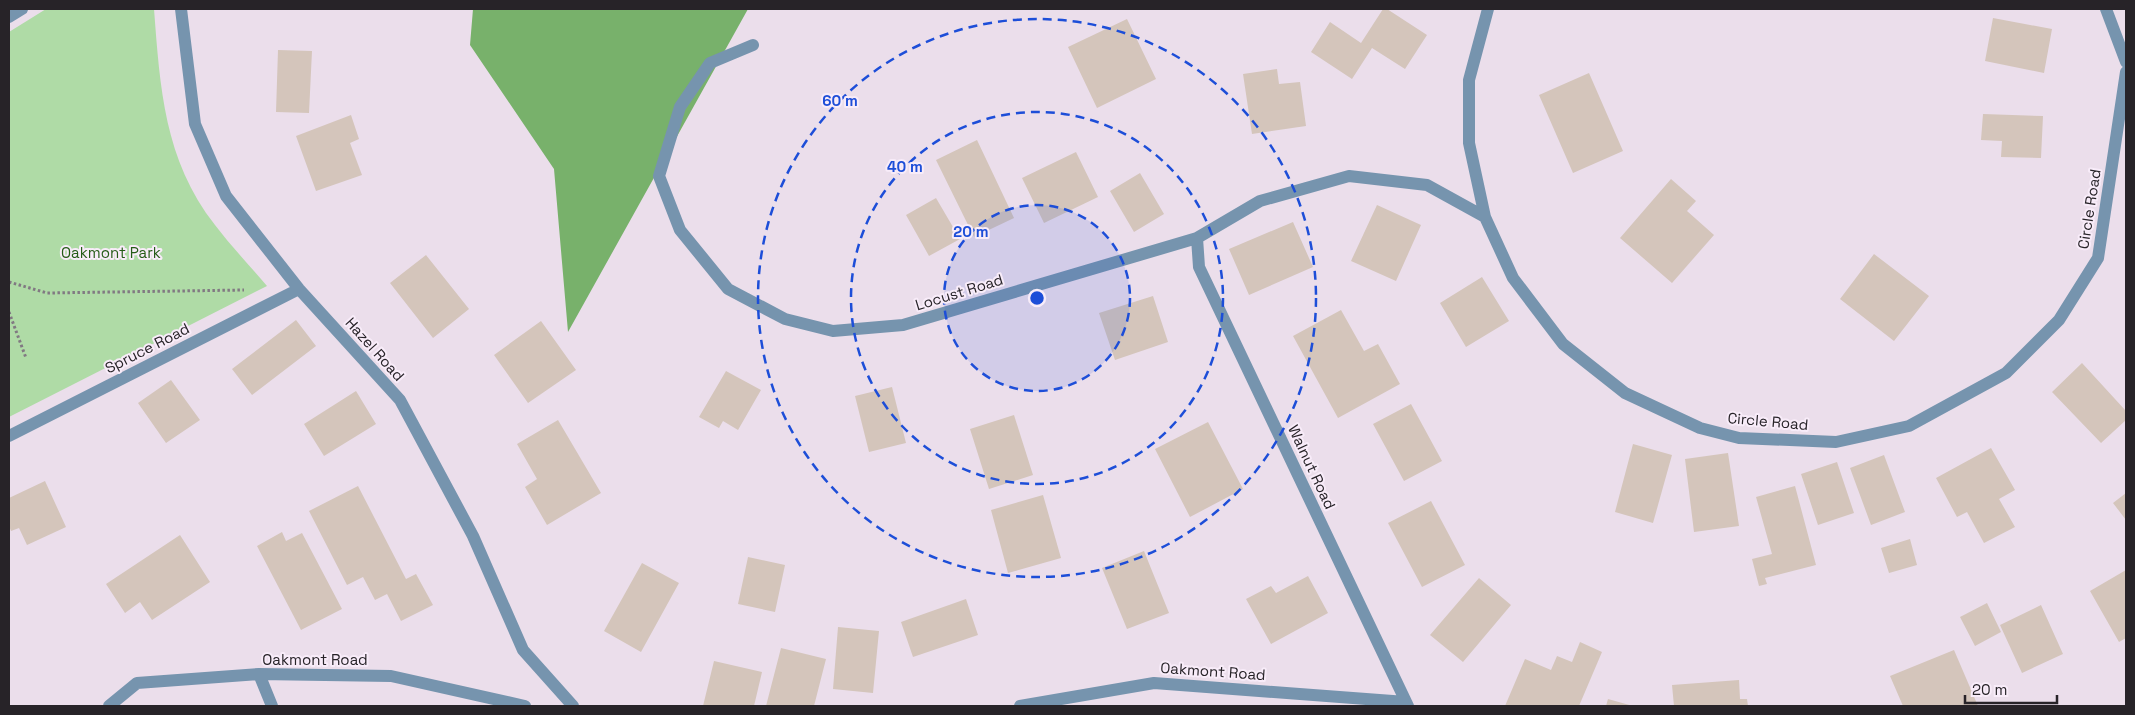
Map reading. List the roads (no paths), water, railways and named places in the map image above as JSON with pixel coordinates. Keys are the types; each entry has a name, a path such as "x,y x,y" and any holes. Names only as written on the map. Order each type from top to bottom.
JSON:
{"street":[{"path":"9,17 22,9"},
{"name":"Hazel Road","path":"181,9 195,124 226,196 299,289 400,400 473,536 523,650 573,706"},
{"name":"Circle Road","path":"1488,9 1469,80 1469,143 1485,217 1513,278 1563,344 1624,393 1700,428 1738,438 1836,442 1909,426 2006,373 2059,320 2098,258 2126,72"},
{"path":"2106,9 2126,62"},
{"name":"Locust Road","path":"753,45 710,63 680,107 659,176 680,230 728,288 785,319 832,331 903,325 1197,238 1260,200 1348,176 1427,185 1485,217"},
{"name":"Walnut Road","path":"1197,238 1200,267 1407,704"},
{"name":"Spruce Road","path":"9,436 299,289"},
{"path":"259,674 272,706"},
{"name":"Oakmont Road","path":"109,706 137,683 259,674 390,676 525,706"},
{"name":"Oakmont Road","path":"1020,706 1154,682 1407,704"}],"park label":[{"name":"Oakmont Park","path":"111,252"}]}
